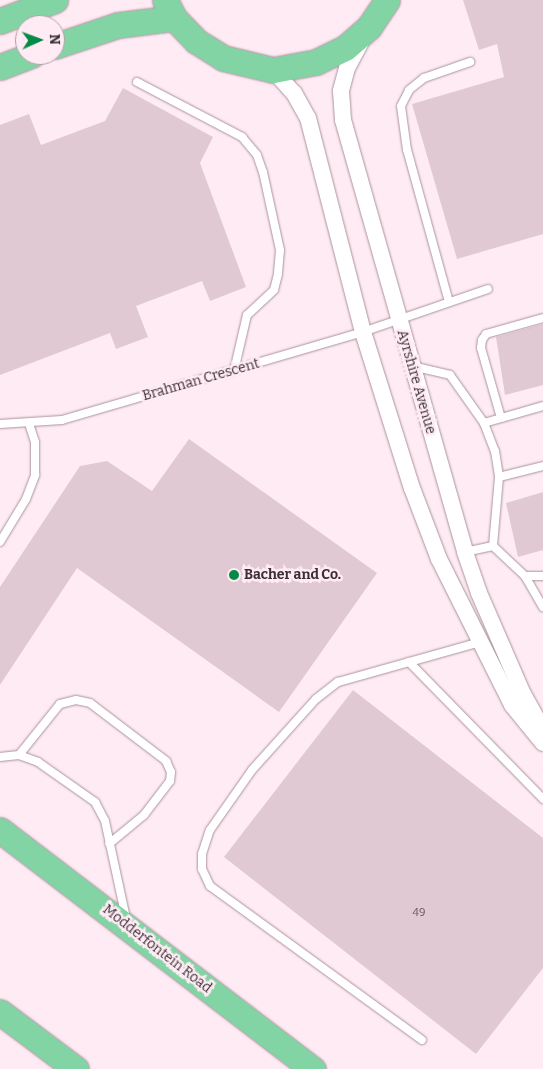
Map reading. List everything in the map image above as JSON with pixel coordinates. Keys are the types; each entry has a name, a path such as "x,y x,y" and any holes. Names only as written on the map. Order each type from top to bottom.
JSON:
{"main road":[{"path":"0,21 55,0"},
{"path":"65,43 170,9 196,41 223,58 274,70 316,62 345,48 369,27 387,0"},
{"path":"0,67 15,61"},
{"name":"Modderfontein Road","path":"0,830 313,1069"},
{"path":"0,1012 76,1069"}],"street":[{"name":"Ayrshire Avenue","path":"369,27 347,68 341,91 343,120 465,552 479,594 523,694 543,730"},
{"path":"274,70 294,94 308,118 363,332 412,488 439,559 512,705 543,743"}],"lane":[{"path":"449,302 407,150 401,106 409,90 424,78 470,62"},
{"path":"137,82 242,138 257,154 263,172 280,250 278,274 274,290 247,315 234,371"},
{"name":"Brahman Crescent","path":"0,424 29,424 62,420 363,332 488,289"},
{"path":"501,418 481,348 482,340 486,334 543,318"},
{"path":"412,366 450,374 484,423 495,451 499,477 493,546"},
{"path":"484,423 543,406"},
{"path":"0,542 26,499 34,475 35,442 29,424"},
{"path":"499,477 543,466"},
{"path":"465,552 493,546"},
{"path":"493,546 525,576 543,607"},
{"path":"525,576 543,576"},
{"path":"422,1040 210,886 202,862 210,830 252,770 316,699 338,682 480,642"},
{"path":"409,662 543,799"},
{"path":"19,755 60,704 76,700 90,703 166,761 171,772 170,781 144,815 109,844"},
{"path":"0,757 19,755 38,762 95,802 105,821 128,927"}],"building":[{"path":"463,0 543,0 543,234 457,259 412,104 504,77 497,44 479,50"},
{"path":"123,88 213,137 200,163 246,287 210,301 202,281 136,306 148,337 116,349 110,333 0,375 0,125 29,114 41,145 105,121"},
{"path":"543,324 543,385 505,395 496,337"},
{"name":"Bacher and Co.","path":"189,439 377,573 279,712 77,568 0,685 0,587 80,466 107,461 152,491"},
{"path":"543,492 543,550 518,557 506,503"},
{"path":"353,690 543,838 543,968 476,1054 224,857"}],"place":[{"name":"Bacher and Co.","path":"234,575"}]}
